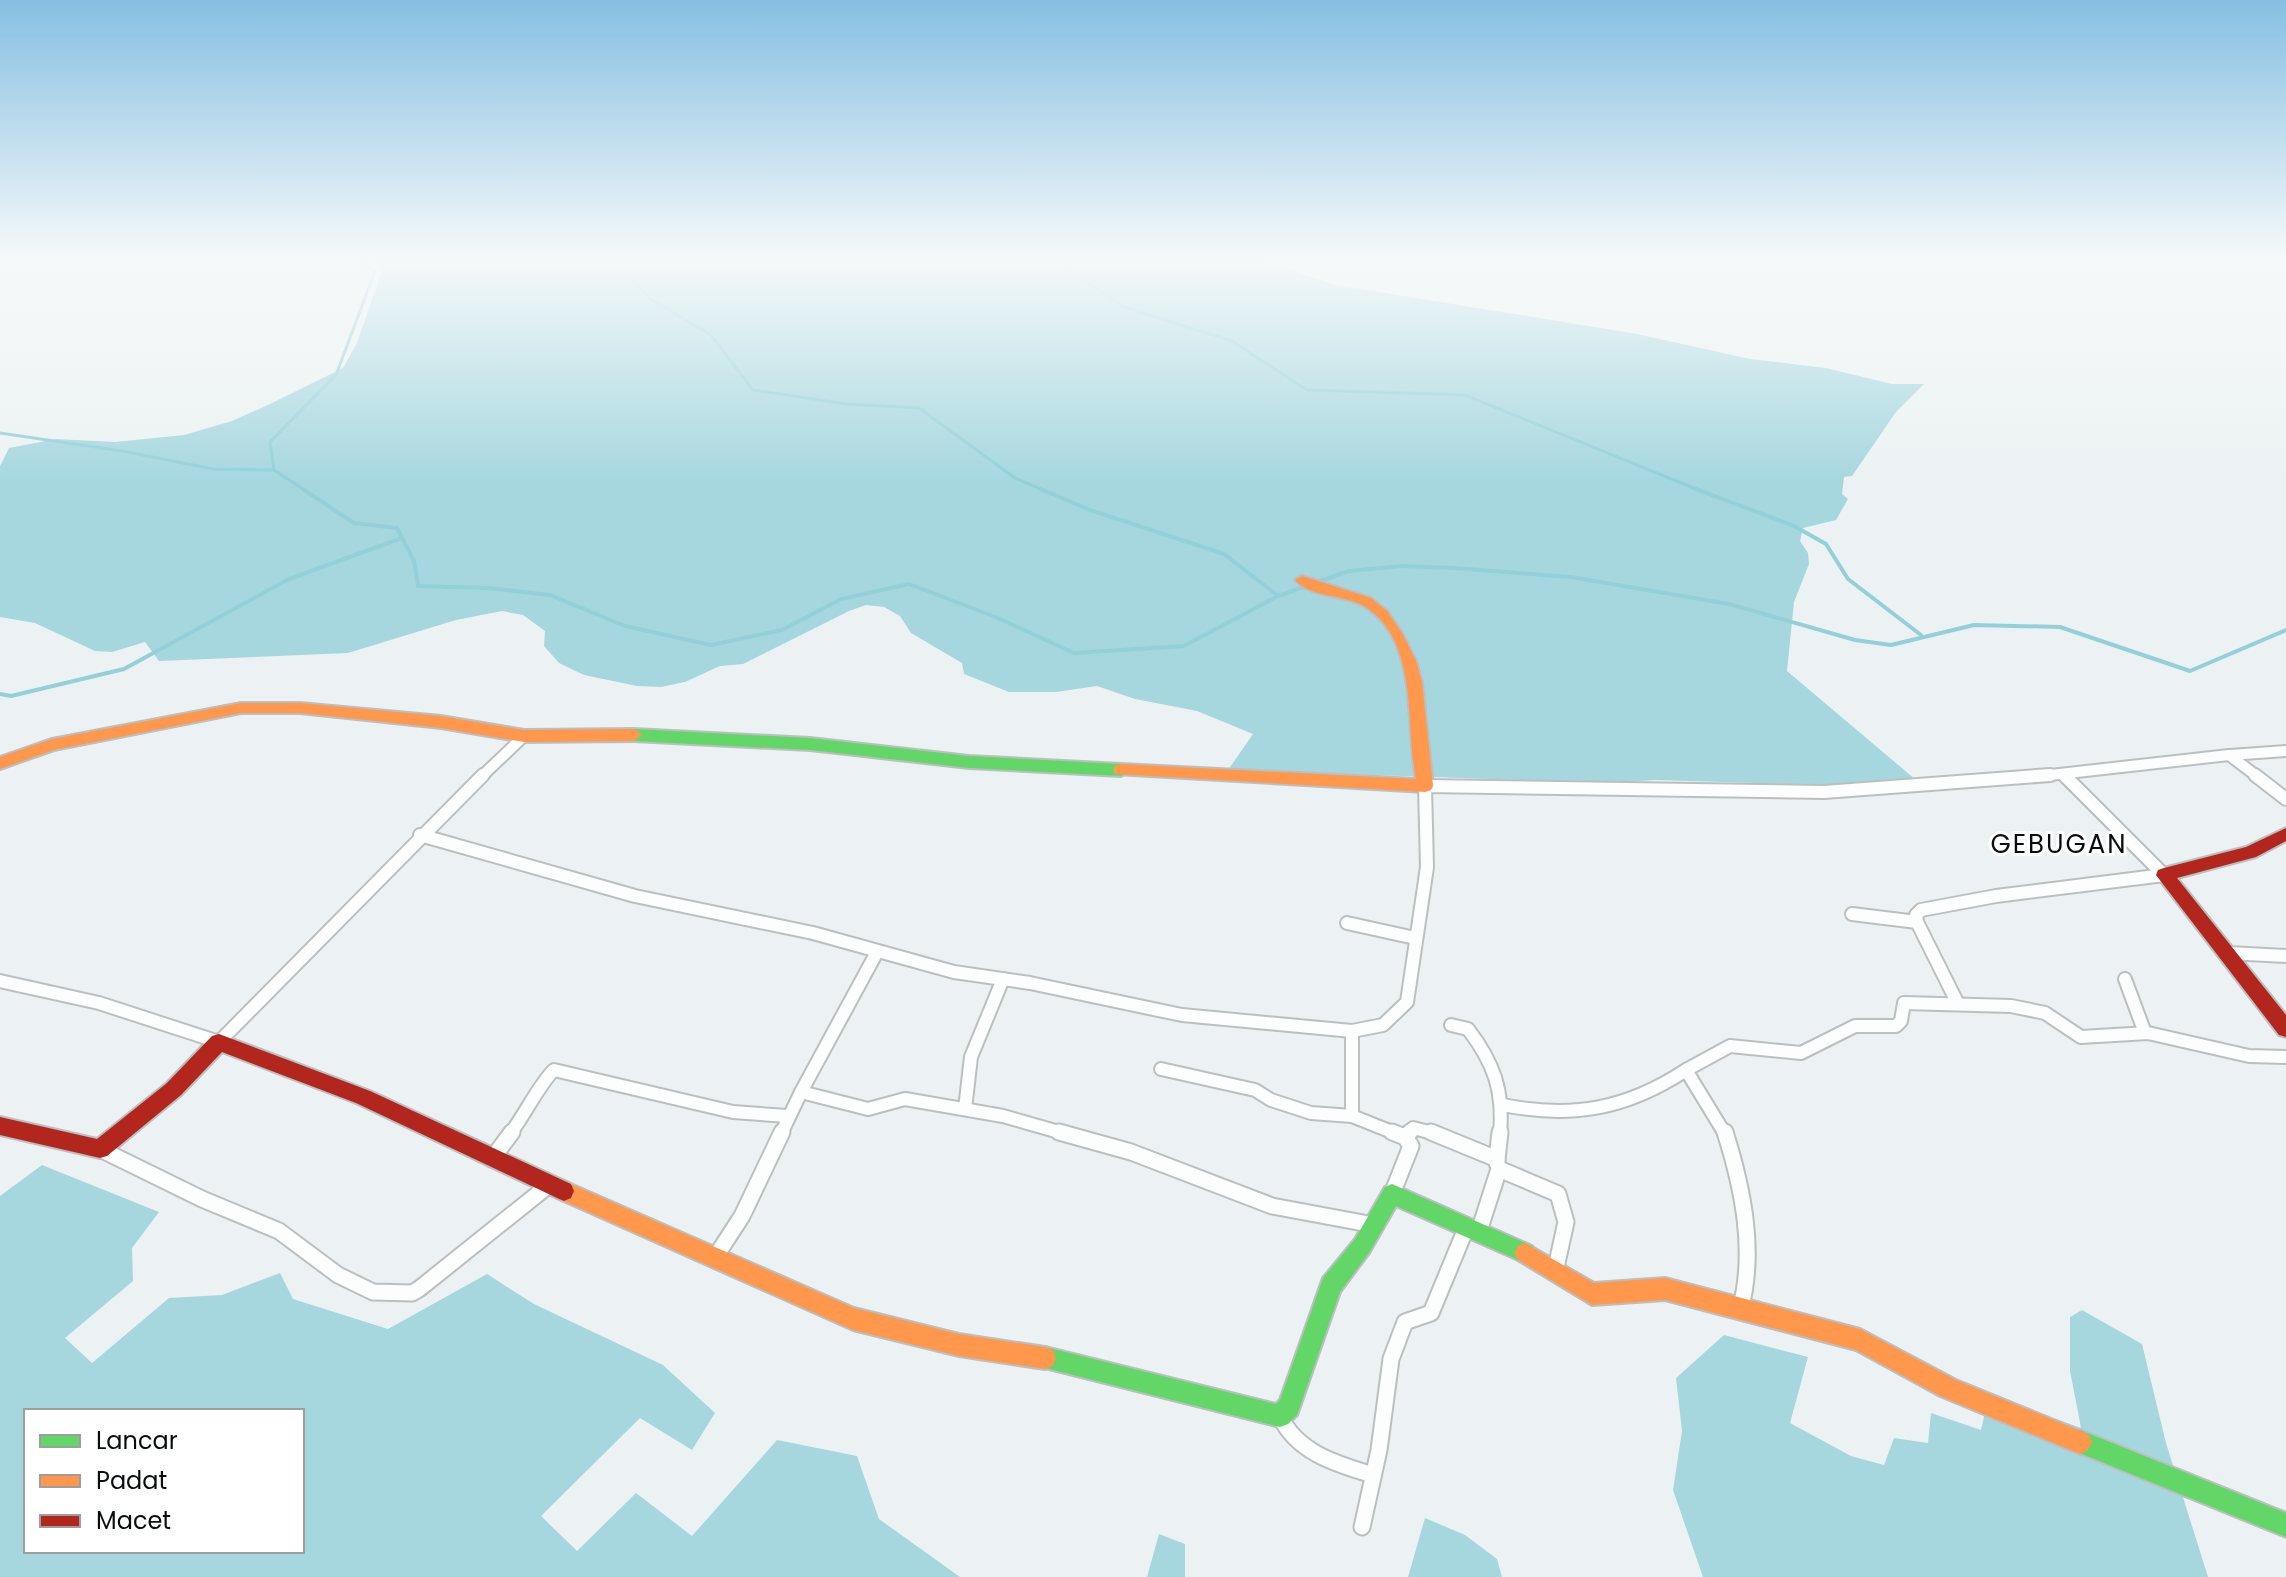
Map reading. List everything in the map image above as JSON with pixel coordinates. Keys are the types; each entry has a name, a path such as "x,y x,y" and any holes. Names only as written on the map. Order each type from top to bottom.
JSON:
{"street":[{"path":"420,835 635,896 813,933 954,972 1182,1015 1352,1031 1383,1025 1402,1009 1410,990 1427,867 1423,812 1425,786 1418,760 1415,681 1386,615 1365,600 1308,584"},
{"path":"0,763 52,745 241,708 300,708 441,722 524,736 673,735 810,744 969,762 1425,786 1824,792 2064,775 2153,761 2286,751"},
{"path":"100,1149 174,1089 420,835 524,736"},
{"path":"2229,755 2286,799"},
{"path":"2064,775 2164,875 2286,1029"},
{"path":"1957,1002 1917,922 1916,915 1931,907 2164,875 2250,852 2286,834"},
{"path":"1852,914 1917,922"},
{"path":"1347,923 1415,938"},
{"path":"716,1256 742,1216 787,1116 877,952"},
{"path":"2228,953 2286,956"},
{"path":"965,1109 971,1057 1003,979"},
{"path":"2125,979 2145,1033"},
{"path":"0,981 99,1003 219,1042 343,1088 549,1185 716,1256 837,1312 875,1325 959,1345 1038,1356 1280,1416"},
{"path":"1503,1105 1540,1113 1589,1112 1661,1088 1730,1046 1801,1053 1855,1026 1900,1024 1904,1003 1957,1002 2040,1011 2076,1036 2089,1038 2119,1032 2145,1033 2243,1057 2286,1057"},
{"path":"1362,1527 1383,1425 1385,1381 1394,1347 1405,1322 1431,1313 1473,1229 1498,1164 1503,1105 1501,1081 1472,1033 1466,1028 1451,1025"},
{"path":"1352,1031 1352,1116"},
{"path":"1161,1069 1255,1090 1271,1100 1311,1113 1352,1116 1405,1137 1411,1146 1392,1194 1362,1246 1331,1286 1289,1407 1280,1416"},
{"path":"492,1159 536,1099 545,1078 554,1070 733,1112 787,1116"},
{"path":"1686,1070 1722,1124 1731,1152 1750,1254 1749,1278 1740,1310"},
{"path":"801,1092 868,1109 905,1099 1003,1116 1131,1152 1272,1206 1374,1225"},
{"path":"0,1126 100,1149 202,1199 279,1231 338,1275 373,1292 412,1293 419,1289 549,1185"},
{"path":"1405,1137 1413,1128 1432,1130 1558,1194 1564,1202 1566,1217 1555,1272"},
{"path":"1392,1194 1473,1229 1592,1294 1658,1288 1860,1340 1948,1388 2286,1525"},
{"path":"1280,1416 1284,1430 1301,1444 1373,1475"}],"shaded area":[{"path":"360,334 1635,334 1750,359 1826,368 1892,384 1924,384 1896,412 1852,476 1844,477 1842,494 1848,499 1836,520 1803,528 1800,541 1808,553 1809,564 1794,602 1787,671 1916,780 1824,785 1655,780 1606,783 1228,770 1253,734 1197,711 1135,699 1097,686 1056,692 1009,692 964,674 962,663 911,633 900,616 884,607 866,605 743,664 720,666 685,682 661,687 637,686 584,675 559,663 544,646 545,631 523,615 502,611 456,620 348,653 159,661 145,642 112,652 95,651 35,623 0,617 0,466 9,448 56,439 115,442 184,435 232,421 343,368"},
{"path":"42,1165 159,1212 132,1248 133,1281 65,1338 92,1363 169,1298 222,1295 280,1273 293,1299 388,1329 487,1274 534,1304 663,1365 715,1413 692,1450 640,1418 541,1516 577,1551 636,1493 692,1536 777,1440 857,1456 879,1519 960,1577 0,1577 0,1196"},
{"path":"2082,1310 2142,1344 2166,1443 2208,1577 1703,1577 1673,1490 1682,1431 1676,1378 1724,1335 1808,1357 1790,1423 1851,1456 1884,1465 1894,1438 1928,1443 1931,1413 1981,1430 1989,1395 2081,1428 2070,1371 2070,1317"},
{"path":"1425,1518 1465,1535 1497,1559 1502,1577 1408,1577"},
{"path":"1159,1534 1185,1544 1185,1577 1147,1577"}],"waterway":[{"path":"306,491 274,470 270,442 336,375 352,334"},
{"path":"709,334 753,390 846,404 919,408 1015,478 1045,491"},
{"path":"1208,334 1232,341 1307,390 1465,395 1697,489"},
{"path":"0,433 122,451 213,469 273,470"},
{"path":"1041,489 1090,510 1224,554 1278,596"},
{"path":"1697,489 1794,526 1826,544 1848,579 1921,635"},
{"path":"1697,489 1701,491"},
{"path":"306,491 354,523 397,528 414,561 418,586 489,588 550,595 625,626 711,645 782,630 841,599 909,584 998,618 1074,653 1184,646 1278,596"},
{"path":"0,694 11,696 124,669 289,579 402,538"},
{"path":"1278,596 1349,571 1401,566 1571,577 1729,604 1855,640 1891,645 1974,625 2060,627 2190,671 2286,630"}],"traffic: fast":[{"path":"634,735 810,744 969,762 1121,770"},
{"path":"1045,1358 1280,1416 1289,1407 1331,1286 1362,1246 1392,1194 1525,1253"},
{"path":"2080,1442 2286,1525"}],"traffic: slow":[{"path":"1121,770 1425,786 1420,760 1415,682 1397,636 1382,614 1366,601 1302,580"},
{"path":"0,763 52,745 241,708 300,708 441,722 524,736 634,735"},
{"path":"564,1191 853,1319 959,1345 1045,1358"},
{"path":"1525,1253 1592,1294 1665,1289 1860,1340 1948,1388 2080,1442"}],"traffic: jam":[{"path":"2286,834 2250,852 2164,875 2286,1029"},
{"path":"0,1126 100,1149 174,1089 219,1042 363,1097 564,1191"}],"district":[{"name":"GEBUGAN","path":"2059,844"}]}
